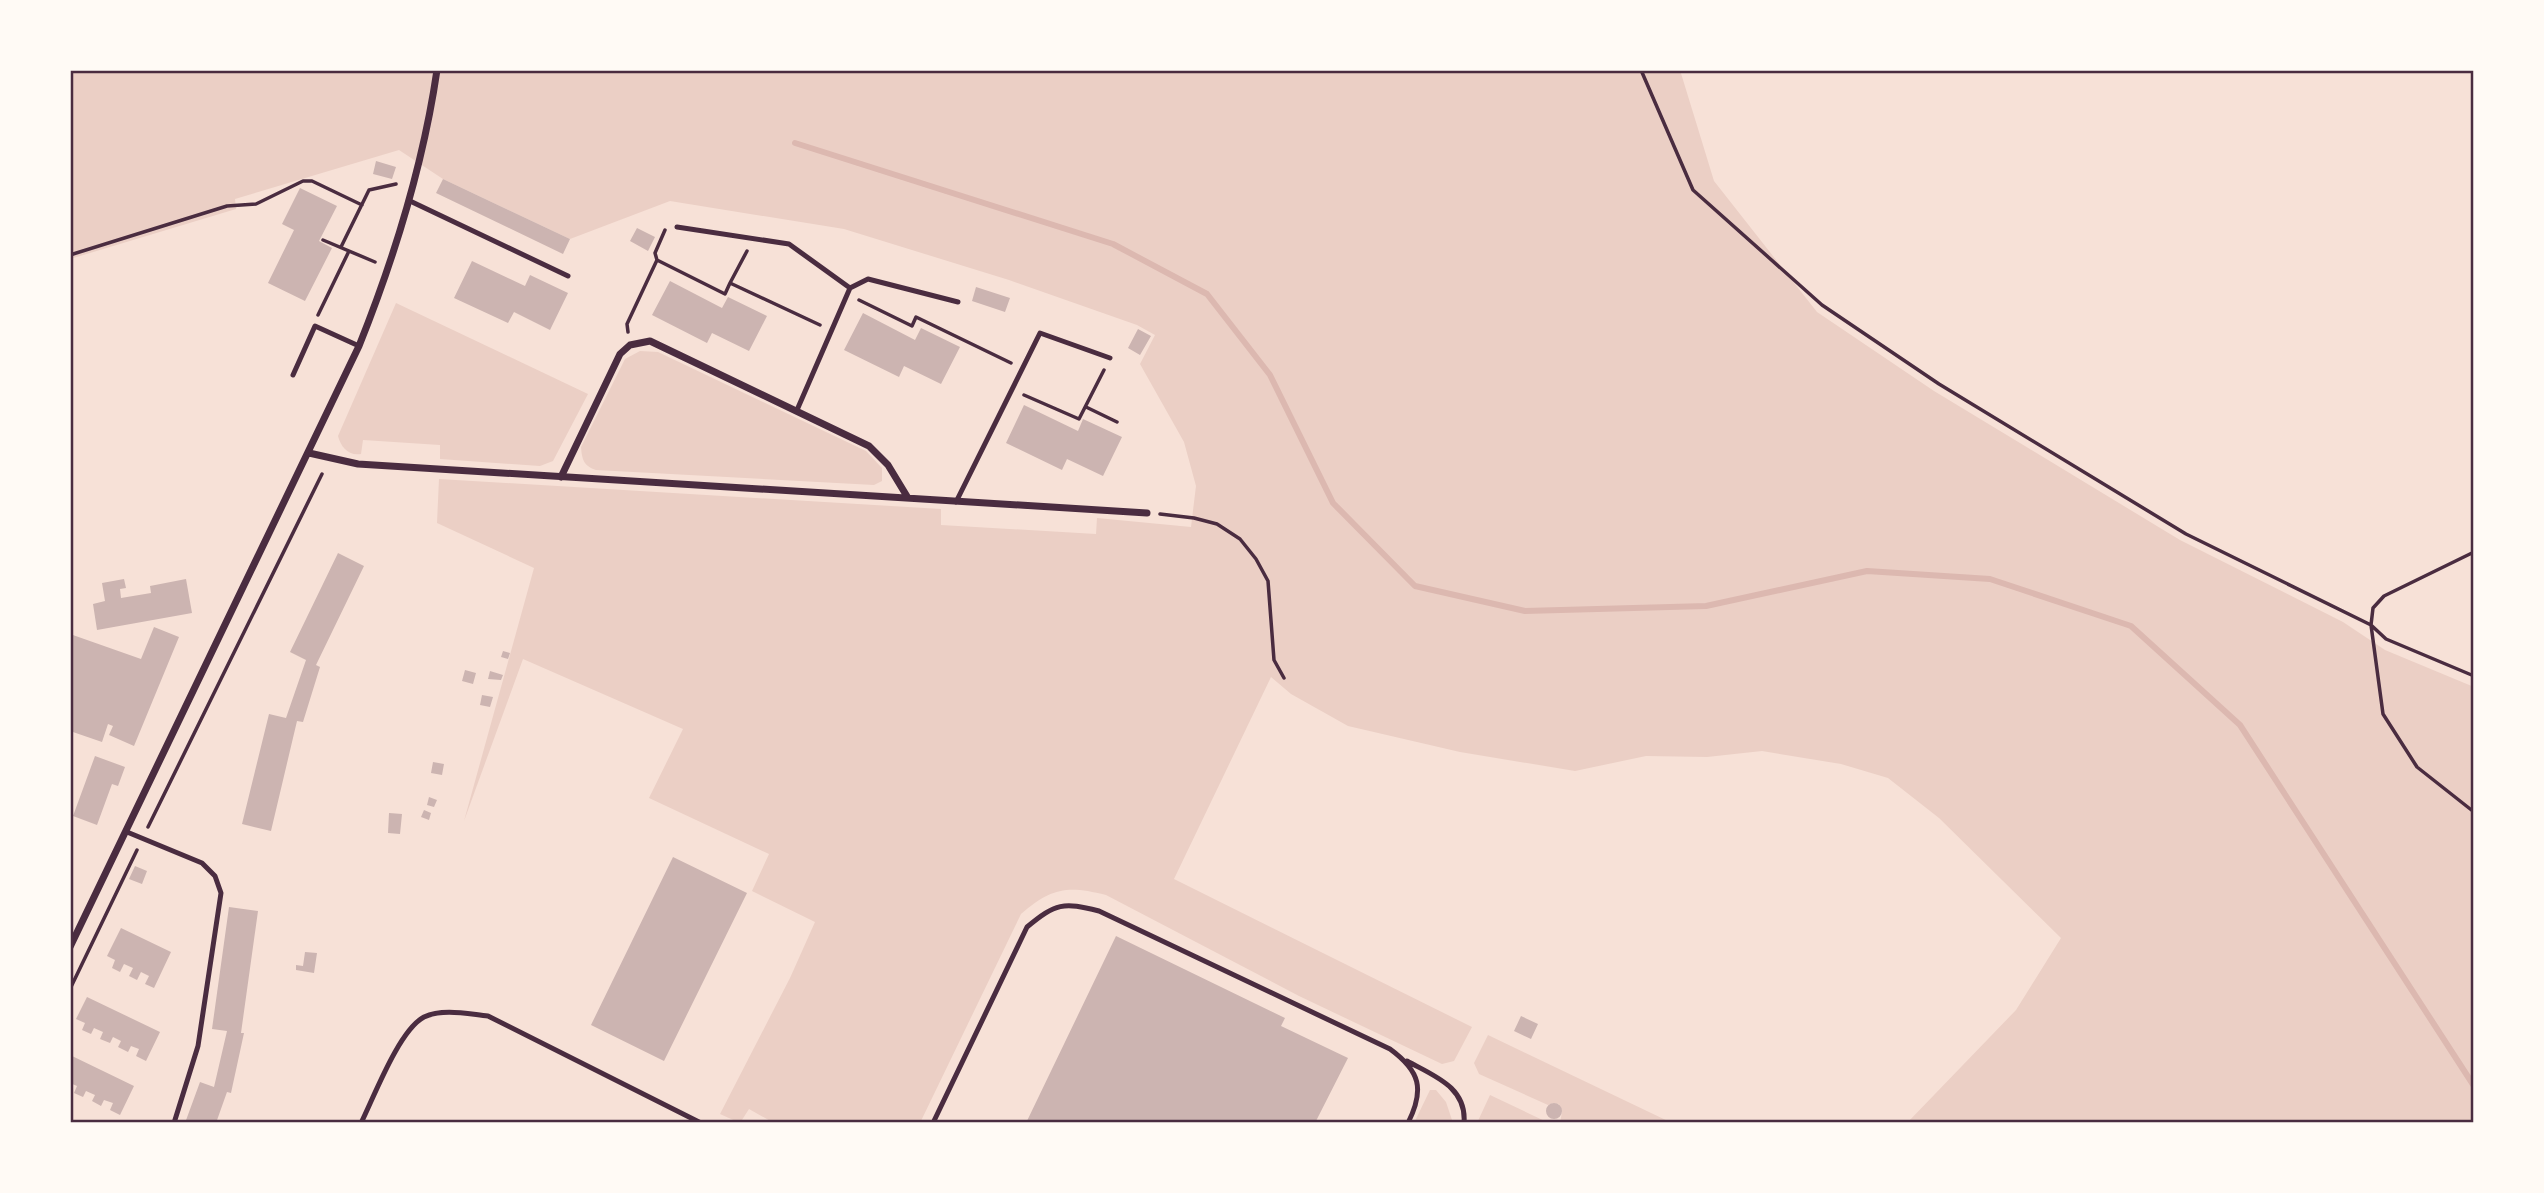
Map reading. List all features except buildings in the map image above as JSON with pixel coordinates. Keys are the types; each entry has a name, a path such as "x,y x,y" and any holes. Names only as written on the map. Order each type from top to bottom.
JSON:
{"street":[{"path":"70,947 359,346 386,279 410,201 438,70"},
{"path":"561,477 621,354 630,345 650,341 869,446 880,454 908,498"},
{"path":"309,453 358,464 1147,513"}],"lane":[{"path":"410,201 568,276"},
{"path":"677,227 789,244 849,291"},
{"path":"797,410 849,291 868,279 958,302"},
{"path":"293,375 315,326 359,346"},
{"path":"956,502 1040,333 1110,358"},
{"path":"127,832 202,863 215,876 220,893 198,1046 174,1123"},
{"path":"933,1123 1027,926 1047,910 1072,904 1099,911 1390,1049 1450,1084 1460,1096 1465,1114 1464,1123"},
{"path":"361,1123 403,1037 424,1017 452,1012 488,1016 701,1123"},
{"path":"1405,1060 1415,1075 1419,1090 1416,1107 1408,1123"}],"path":[{"path":"1641,70 1693,190 1822,306 1939,384 2186,534 2371,625 2386,639 2474,676"},
{"path":"70,255 227,206 256,204 303,181 312,181 362,205"},
{"path":"341,247 369,190 396,184"},
{"path":"630,345 627,324 657,260 655,253 665,230 677,227"},
{"path":"657,260 725,294 753,239"},
{"path":"323,240 375,262"},
{"path":"315,326 315,320 349,251"},
{"path":"730,283 832,331"},
{"path":"849,291 912,326 916,317 1023,369"},
{"path":"1013,389 1079,419 1110,358"},
{"path":"1086,407 1116,422"},
{"path":"70,989 322,474"},
{"path":"1147,513 1194,517 1217,524 1240,539 1256,559 1268,582 1274,660 1284,678"},
{"path":"2474,552 2384,596 2373,608 2371,625 2383,714 2417,767 2474,812"}],"shaded area":[{"path":"70,70 1680,70 1714,181 1817,312 1934,391 2180,540 2343,622 2385,650 2474,687 2474,1123 1907,1123 2016,1010 2061,938 1939,818 1888,778 1841,764 1762,751 1707,757 1646,756 1575,771 1460,752 1348,726 1291,694 1271,677 1174,879 1472,1027 1454,1061 1442,1064 1299,996 1106,895 1070,890 1051,894 1021,914 920,1123 774,1123 749,1109 740,1123 720,1114 790,978 815,922 752,891 769,854 649,798 683,729 523,659 464,821 534,568 437,523 439,479 941,509 941,525 1096,534 1097,518 1191,527 1196,486 1184,442 1140,364 1155,335 1137,325 1009,280 844,229 670,201 570,239 443,179 399,150 235,199 236,209 70,259"},
{"path":"396,303 588,394 553,461 540,466 440,459 440,445 363,440 361,454 352,454 346,450 338,436"},
{"path":"640,351 658,352 866,451 882,468 882,481 874,485 596,470 589,467 584,462 581,447 625,359"},
{"path":"1488,1035 1672,1123 1560,1123 1562,1112 1559,1104 1548,1105 1479,1074 1474,1063"},
{"path":"1430,1090 1436,1090 1446,1102 1453,1123 1414,1123"},
{"path":"1490,1095 1549,1123 1477,1123"}],"waterway":[{"path":"795,143 1113,244 1207,294 1270,375 1333,503 1415,586 1525,611 1706,606 1867,571 1990,579 2131,626 2240,725 2474,1086"}]}
